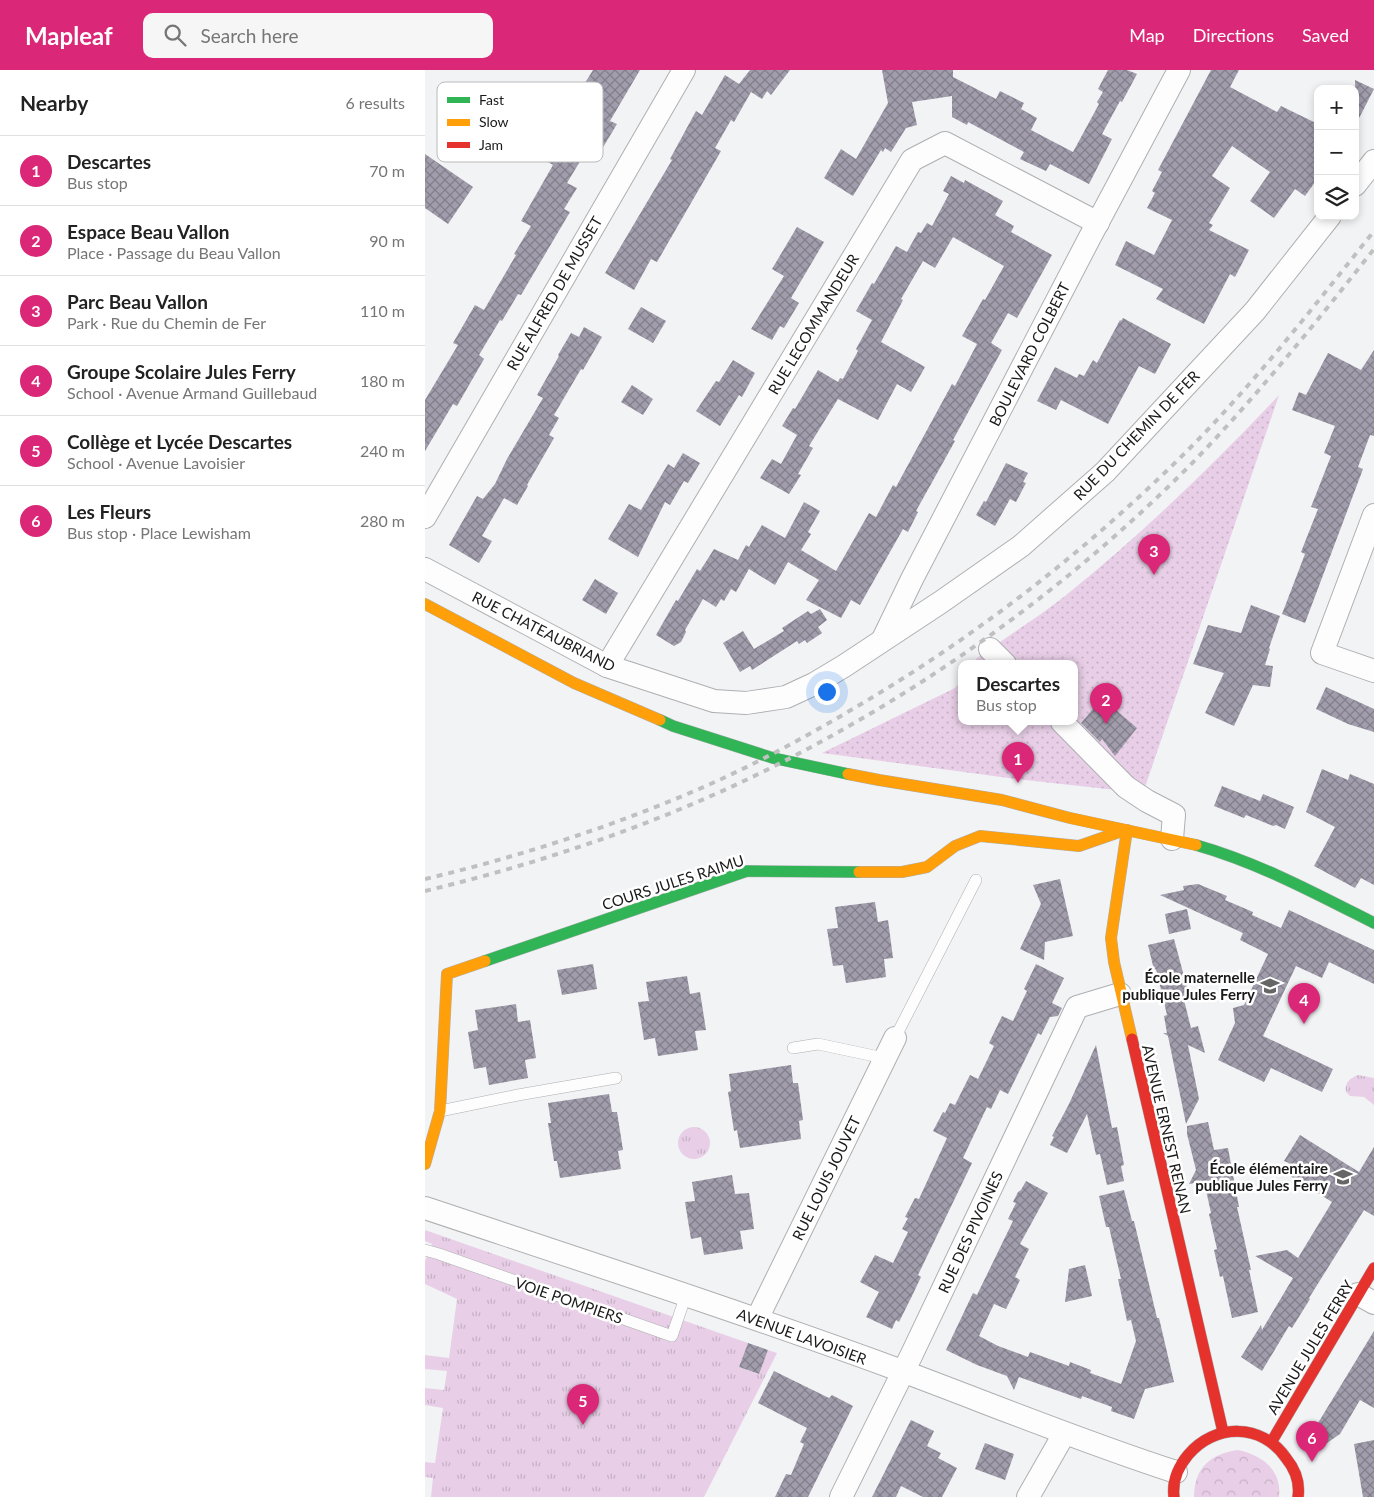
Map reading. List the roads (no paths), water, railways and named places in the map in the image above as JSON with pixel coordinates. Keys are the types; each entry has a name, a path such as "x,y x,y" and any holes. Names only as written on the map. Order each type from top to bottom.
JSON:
{"street":[{"name":"RUE ALFRED DE MUSSET","path":"425,517 684,70"},
{"name":"BOULEVARD COLBERT","path":"883,640 912,579 1179,70"},
{"name":"RUE LECOMMANDEUR","path":"607,666 913,160 945,143 1098,222"},
{"path":"1359,180 1374,161"},
{"name":"RUE DU CHEMIN DE FER","path":"725,702 746,703 786,697 814,684 941,602 1021,546 1105,472 1255,311 1327,220"},
{"path":"1374,515 1322,654 1374,671"},
{"name":"RUE CHATEAUBRIAND","path":"425,569 607,666 714,701 725,702"},
{"path":"425,604 574,683 673,726 773,758 879,780 1003,800 1070,818 1224,853 1299,885 1374,924"},
{"path":"1065,725 1126,787 1147,801 1174,815 1172,840"},
{"path":"1031,819 1070,818"},
{"name":"AVENUE ERNEST RENAN","path":"1127,830 1111,938 1120,994 1223,1432"},
{"name":"COURS JULES RAIMU","path":"425,1164 435,1136 440,1111 447,974 747,871 902,872 927,867 955,846 979,836 1079,846 1127,830"},
{"name":"RUE DES PIVOINES","path":"841,1497 903,1372 1077,1007 1120,994"},
{"name":"RUE LOUIS JOUVET","path":"757,1320 895,1038"},
{"name":"AVENUE LAVOISIER","path":"425,1208 757,1320 903,1372 1064,1434 1176,1472"},
{"name":"AVENUE JULES FERRY","path":"1272,1441 1366,1299 1374,1268"},
{"path":"1174,1497 1176,1472 1188,1452 1204,1439 1223,1432 1240,1430 1256,1433 1272,1441 1286,1454 1295,1472 1299,1497"},
{"path":"1028,1497 1064,1434"}],"lane":[{"path":"895,1038 976,880"},
{"path":"793,1048 817,1044 884,1058"},
{"path":"440,1111 616,1078"},
{"name":"VOIE POMPIERS","path":"425,1250 672,1336 685,1295"}],"railway":[{"path":"425,879 495,861 564,840 666,803 719,780 757,762 851,710 987,622 1072,556 1152,485 1191,447 1262,369 1374,231"},
{"path":"425,891 542,859 656,819 731,787 795,756 858,721 920,683 1038,599 1095,554 1148,506 1199,456 1267,381 1374,249"}],"place":[{"name":"Parc Beau Vallon","path":"1154,575"},
{"name":"Espace Beau Vallon","path":"1106,724"},
{"name":"Descartes","path":"1018,783"},
{"name":"École maternelle publique Jules Ferry","path":"1270,986"},
{"name":"Groupe Scolaire Jules Ferry","path":"1304,1024"},
{"name":"École élémentaire publique Jules Ferry","path":"1343,1177"},
{"name":"Collège et Lycée Descartes","path":"583,1425"},
{"name":"Les Fleurs","path":"1312,1462"}]}
